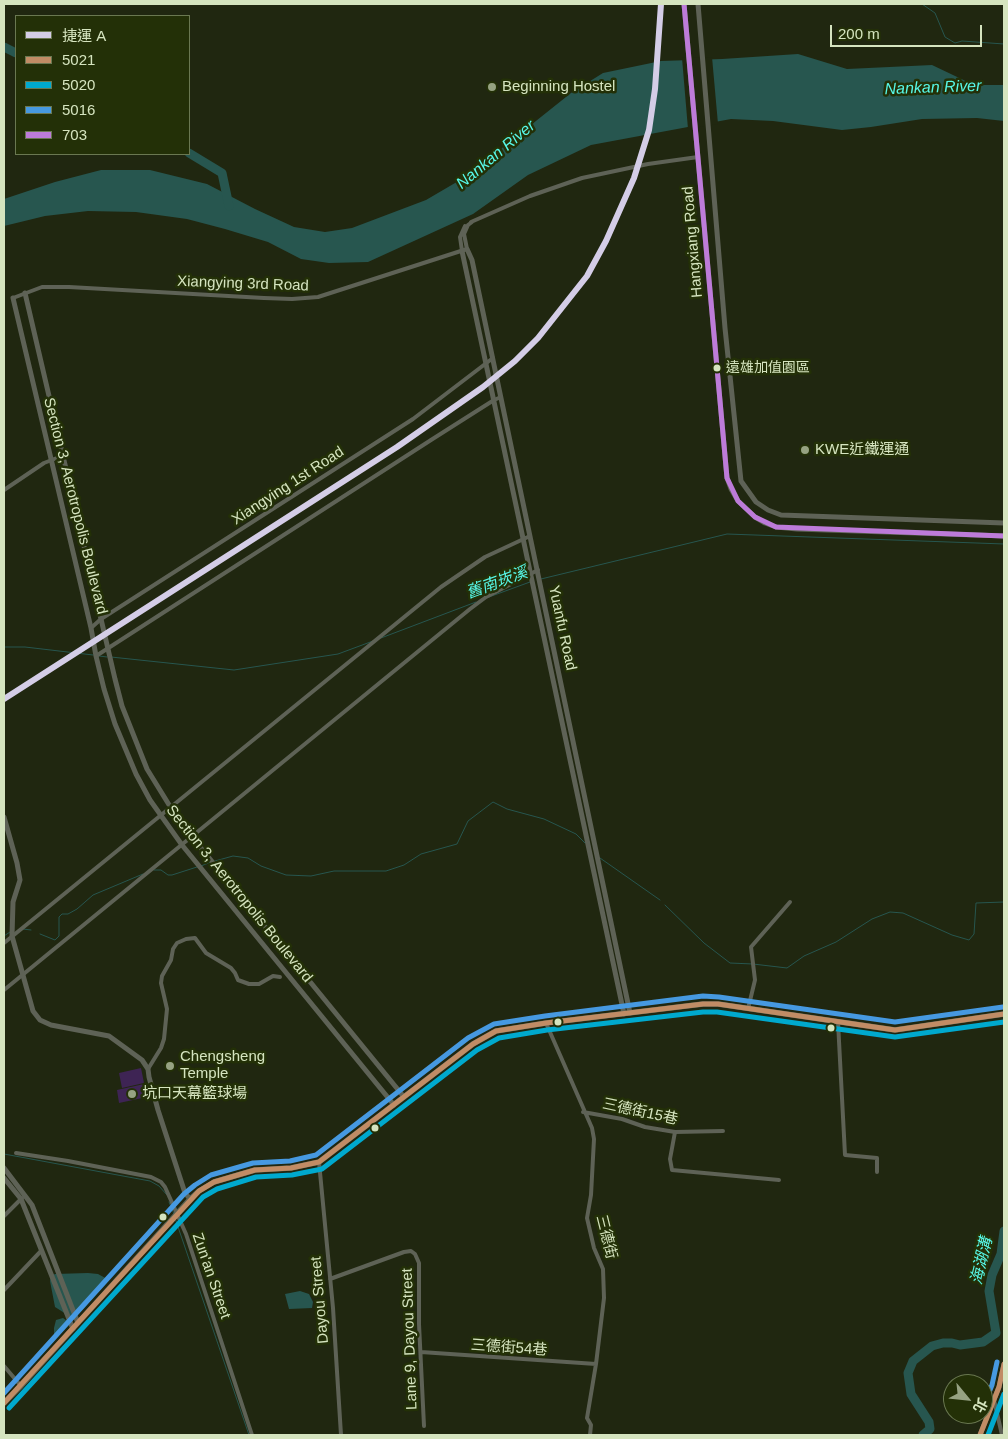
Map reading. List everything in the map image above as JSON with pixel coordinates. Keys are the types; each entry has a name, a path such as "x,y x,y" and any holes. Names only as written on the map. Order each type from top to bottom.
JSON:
{"main road":[{"path":"4,1403 190,1199 214,1182 227,1177 255,1170 291,1168 319,1162 482,1037 496,1031 703,1004 895,1030 1004,1014"}],"street":[{"name":"Hangxiang Road","path":"684,4 727,478 738,501 755,517 765,523 784,528 1004,536"},
{"name":"Hangxiang Road","path":"698,4 725,328 741,481 749,494 762,506 781,515 1004,523"},
{"path":"464,250 460,243 464,227 530,196 582,178 698,154"},
{"name":"Xiangying 3rd Road","path":"13,298 42,287 264,298 292,299 318,297 464,250"},
{"name":"Yuanfu Road","path":"464,250 472,260 538,570 627,1013"},
{"name":"Yuanfu Road","path":"464,250 523,538 627,1013"},
{"name":"Section 3, Aerotropolis Boulevard","path":"25,294 107,648 122,706 147,769 170,808 192,837 404,1098"},
{"name":"Section 3, Aerotropolis Boulevard","path":"13,298 104,689 122,744 136,774 160,816 182,846 394,1105"},
{"name":"Xiangying 1st Road","path":"91,628 101,619 413,419 492,358"},
{"path":"96,656 494,400 501,398"},
{"path":"4,490 50,460 62,456"},
{"path":"4,943 441,587 485,558 530,536"},
{"path":"4,990 470,609 486,597 538,570"},
{"path":"4,817 20,880 13,902 12,936 21,975 33,1011 40,1020 58,1027 109,1036 142,1060 148,1069 158,1110 184,1193 190,1199"},
{"path":"748,1009 754,980 751,946 790,902"},
{"path":"148,1069 164,1040 168,1009 161,983 162,976 171,960 173,949 177,943 195,938 206,953 231,968 238,980 249,984 259,984 273,976 280,977"},
{"path":"838,1022 845,1155 877,1158 877,1172"},
{"name":"三德街","path":"546,1023 583,1112 592,1128 594,1139 591,1195 587,1218 604,1277 604,1298 588,1418 591,1425 590,1435"},
{"name":"三德街15巷","path":"583,1112 622,1119 644,1127 675,1132 723,1132"},
{"path":"675,1132 670,1159 672,1170 779,1180"},
{"name":"Zun'an Street","path":"16,1153 151,1177 161,1182 186,1234 252,1435"},
{"name":"Dayou Street","path":"319,1162 341,1435"},
{"path":"4,1168 23,1197 73,1329"},
{"path":"4,1178 32,1205 78,1323"},
{"path":"4,1216 23,1197"},
{"path":"4,1290 42,1251"},
{"name":"Lane 9, Dayou Street","path":"330,1280 404,1252 411,1251 416,1254 419,1263 420,1352 424,1426"},
{"name":"三德街54巷","path":"420,1352 596,1364"},
{"path":"980,1435 994,1400 1002,1387 1004,1364"},
{"path":"4,1366 21,1386"},
{"path":"994,1400 1002,1435"}],"shaded area":[{"path":"141,1068 144,1083 122,1088 119,1073"},
{"name":"坑口天幕籃球場","path":"144,1084 147,1097 119,1103 117,1090"}],"water":[{"name":"Nankan River","path":"798,54 847,69 932,65 974,85 1004,85 1004,121 977,118 922,119 842,130 773,121 731,119 591,145 528,175 473,214 368,262 329,263 301,259 268,242 225,229 187,219 136,212 88,211 45,216 4,226 4,199 55,182 101,170 150,170 207,184 294,227 325,232 352,228 426,200 467,176 571,93 603,73 661,61"},
{"path":"55,1274 98,1274 109,1280 74,1319 55,1307 50,1281 51,1276"},
{"path":"300,1291 309,1294 313,1302 312,1308 289,1309 285,1294"},
{"path":"63,1318 70,1323 54,1340 56,1320"}],"pier":[{"path":"712,57 718,124 688,129 682,58"}],"waterway":[{"path":"922,4 935,13 945,37 955,43 962,41 1004,44"},
{"path":"4,47 15,52"},
{"path":"190,154 222,173 229,206"},
{"name":"舊南崁溪","path":"541,579 727,534 1004,544"},
{"name":"舊南崁溪","path":"489,597 530,582"},
{"name":"舊南崁溪","path":"381,638 476,602"},
{"name":"舊南崁溪","path":"111,657 234,670 338,654 373,641"},
{"name":"舊南崁溪","path":"4,647 25,647 93,655"},
{"name":"舊南崁溪","path":"99,656 107,657"},
{"path":"215,861 233,856 248,858 261,866 286,875 311,876 334,871 386,871 404,865 421,854 457,844 468,821 493,802 507,809 544,819 576,834 585,843"},
{"path":"600,858 660,900"},
{"path":"201,866 211,862"},
{"path":"154,870 161,870 168,875 172,875 197,867"},
{"path":"40,934 55,940 59,936 59,917 62,914 68,914 77,909 93,895 143,874"},
{"path":"665,905 704,943 730,963 787,968 804,956 836,942 872,919 890,912 903,913 952,935 969,940 974,934 976,903 1004,902"},
{"path":"23,929 31,930"},
{"path":"4,936 10,932"},
{"path":"4,1154 150,1181 159,1186 167,1195"},
{"path":"169,1202 174,1214"},
{"path":"175,1218 249,1435"},
{"name":"海湖溝","path":"923,1435 930,1429 929,1422 911,1394 908,1373 913,1361 932,1346 943,1343 960,1345 983,1342 996,1333 989,1291 992,1275 1001,1254 1004,1231"}],"metro line":[{"name":"A","path":"4,699 397,447 483,387 515,361 538,338 587,276 606,241 634,178 649,130 655,89 661,4"}],"transit line":[{"name":"703","path":"684,4 727,478 738,501 755,517 776,527 1004,536"},
{"name":"5016","path":"4,1393 184,1194 195,1185 211,1175 253,1163 290,1161 316,1155 468,1038 494,1024 703,996 895,1022 1003,1007"},
{"name":"5021","path":"4,1403 199,1191 214,1182 255,1170 291,1168 319,1162 473,1044 496,1031 703,1004 718,1004 895,1030 1004,1014"},
{"name":"5020","path":"9,1408 203,1197 217,1189 256,1177 292,1175 322,1169 477,1050 499,1038 547,1030 703,1012 717,1012 895,1037 1004,1022"},
{"name":"5016","path":"993,1380 997,1362"},
{"name":"5021","path":"980,1435 999,1387 1004,1364"},
{"name":"5020","path":"988,1435 1004,1394"}],"place":[{"name":"Beginning Hostel","path":"492,87"},
{"name":"遠雄加值園區","path":"717,368"},
{"name":"KWE近鐵運通","path":"805,450"},
{"name":"Chengsheng Temple","path":"170,1066"},
{"name":"坑口天幕籃球場","path":"132,1094"}]}
